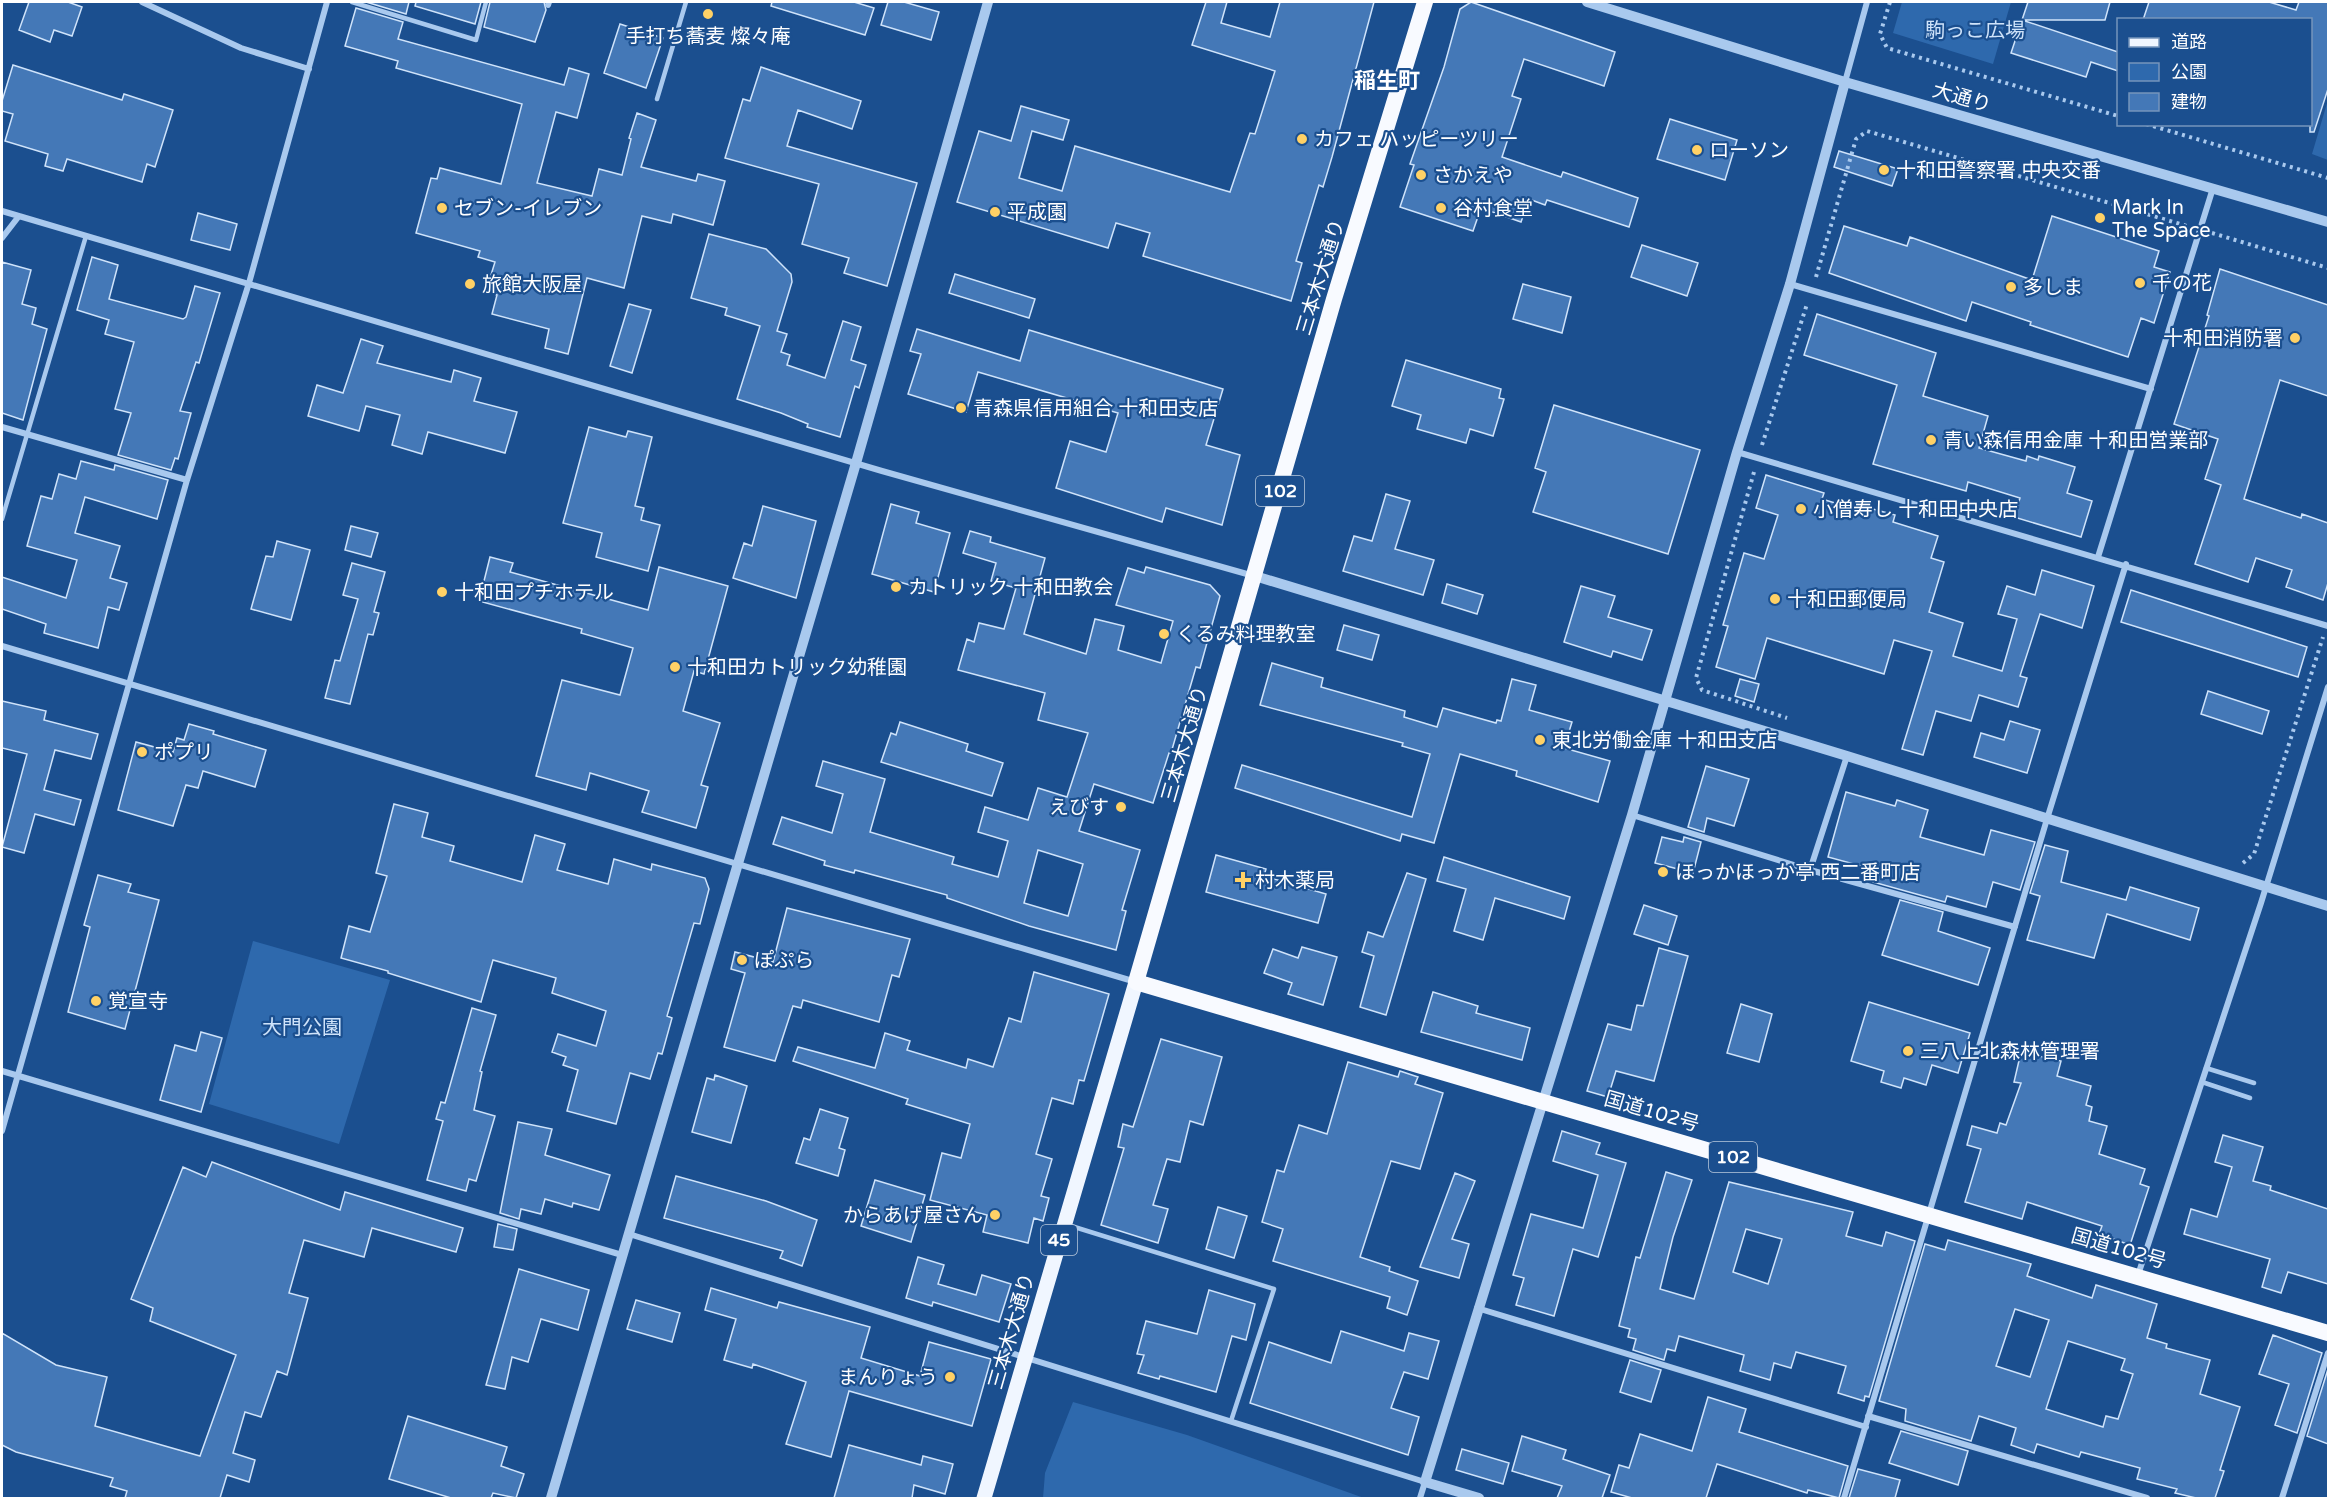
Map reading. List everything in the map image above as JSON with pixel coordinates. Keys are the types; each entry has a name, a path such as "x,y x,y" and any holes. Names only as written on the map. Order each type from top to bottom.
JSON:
{"highway":[{"name":"三本木大通り","path":"1136,982 1334,298 1425,2"},
{"name":"国道102号","path":"1136,982 2138,1275 2328,1333"}],"main road":[{"name":"三本木大通り","path":"984,1498 1136,982"}],"street":[{"path":"142,2 241,48 309,69"},
{"path":"2,1131 187,480 249,283 327,2"},
{"path":"551,1498 736,863 856,463 988,2"},
{"name":"大通り","path":"1587,2 1845,82 2328,222"},
{"path":"1420,1498 1477,1308 1544,1102 1632,815 1737,452 1790,284 1867,2"},
{"path":"2098,557 2213,188"},
{"path":"2,211 856,463 1255,576 1848,756 2328,906"},
{"path":"2,238 19,216"},
{"path":"1790,284 2151,389"},
{"path":"2,427 187,480"},
{"path":"1737,452 2126,564 2328,626"},
{"path":"1844,1498 2014,927 2126,564"},
{"path":"2,646 1136,982"},
{"path":"2138,1275 2266,887 2328,687"},
{"path":"1810,870 1848,756"},
{"path":"1632,815 1810,870 2014,927"},
{"path":"2,1071 622,1255"},
{"path":"628,1234 1479,1498"},
{"path":"1477,1308 1866,1426"},
{"path":"2282,1498 2328,1353"},
{"path":"1868,1416 2147,1498"}],"lane":[{"path":"352,2 476,40 486,2"},
{"path":"657,99 686,2"},
{"path":"2,519 86,236"},
{"path":"2206,1068 2254,1083"},
{"path":"2202,1082 2250,1098"},
{"path":"1064,1224 1274,1289 1231,1421"}],"path":[{"path":"1890,2 1880,34 1887,48 2117,116"},
{"path":"2153,126 2328,178"}],"green space":[{"name":"駒っこ広場","path":"1902,2 2011,2 1993,64 1893,33"},
{"path":"2328,100 2328,160 2312,154"},
{"name":"大門公園","path":"253,941 390,980 339,1144 209,1104"},
{"path":"1073,1402 1187,1435 1364,1498 1043,1498 1045,1473"}],"building":[{"path":"29,2 68,2 82,7 72,36 54,30 50,42 19,30"},
{"path":"366,2 409,2 406,14"},
{"path":"416,2 481,2 475,24 415,6"},
{"path":"490,2 544,2 546,10 535,42 484,27"},
{"path":"772,2 854,2 874,8 865,35 771,6"},
{"path":"888,2 904,2 939,12 931,40 881,25"},
{"path":"1206,2 1227,2 1221,23 1270,37 1280,2 1374,2 1323,187 1319,185 1296,261 1302,263 1291,301 1143,256 1150,233 1116,223 1108,248 957,202 979,131 1011,141 1021,106 1069,120 1063,140 1032,131 1019,178 1062,191 1075,146 1230,192 1250,133 1255,134 1275,71 1192,45"},
{"path":"1471,2 1615,52 1604,86 1524,59 1512,96 1521,99 1502,157 1561,177 1563,172 1638,198 1629,227 1547,200 1545,205 1529,199 1521,222 1481,208 1473,231 1400,207 1414,165 1410,164 1444,67 1460,9"},
{"path":"2028,2 2110,2 2105,20 2022,20"},
{"path":"2149,2 2269,2 2296,10 2299,2 2328,2 2328,89 2314,132 2310,132 2310,126 2312,126 2312,18 2144,18"},
{"path":"356,8 403,22 398,39 564,85 569,68 589,74 577,118 556,112 537,183 592,196 599,169 622,175 631,139 629,138 637,113 656,120 641,167 696,181 698,174 725,181 713,225 673,214 671,223 642,216 624,288 587,278 568,354 545,348 549,329 492,314 497,295 486,291 495,262 478,257 480,251 416,233 431,178 437,179 440,168 501,184 522,104 396,68 398,61 345,46"},
{"path":"2022,20 2117,52 2117,71 2091,62 2086,77 2011,53"},
{"path":"620,24 663,38 646,88 604,73"},
{"path":"13,65 122,100 124,94 173,110 155,167 147,164 142,182 67,159 63,171 45,166 48,154 5,141 13,114 2,111 2,101"},
{"path":"761,67 861,101 852,129 798,110 787,146 917,183 887,286 844,273 849,258 802,244 819,184 725,158 743,99 750,101"},
{"name":"ローソン","path":"1670,119 1737,140 1725,180 1657,159"},
{"path":"1839,151 1898,169 1892,186 1834,167"},
{"path":"198,213 237,224 230,250 191,240"},
{"path":"2052,216 2159,251 2154,267 2170,272 2154,323 2141,318 2128,357 2030,325 2031,322 1972,302 1966,321 1829,273 1844,226 1907,246 1910,237 2032,280"},
{"path":"709,234 766,249 791,274 792,282 777,331 787,334 781,352 790,355 787,365 825,378 843,321 861,327 851,360 866,365 859,388 855,386 840,437 807,427 808,424 781,413 737,399 760,326 725,315 727,308 691,298"},
{"path":"1642,245 1698,263 1687,296 1631,277"},
{"path":"92,257 118,265 109,299 183,319 186,317 195,286 220,293 199,363 196,362 180,411 191,413 178,459 175,458 171,470 118,455 131,413 115,409 134,342 105,334 109,320 77,310"},
{"path":"2,262 31,270 22,304 36,308 32,324 47,329 23,420 2,413"},
{"path":"2220,269 2328,305 2328,396 2280,380 2244,499 2301,518 2302,514 2328,523 2328,583 2323,600 2286,587 2292,570 2256,558 2248,582 2195,564 2221,485 2205,479 2218,439 2174,424 2209,316 2207,315"},
{"path":"955,274 1035,299 1029,318 949,293"},
{"path":"1523,284 1571,297 1562,333 1513,319"},
{"path":"629,304 651,310 632,373 610,366"},
{"path":"1817,314 1936,353 1923,396 1988,416 1979,448 2026,461 2027,456 2038,460 2039,456 2075,467 2067,493 2092,501 2081,537 2014,517 2020,498 1968,482 1966,491 1873,464 1897,385 1804,355"},
{"path":"917,329 1020,361 1029,330 1223,389 1206,445 1240,455 1222,525 1166,508 1162,522 1056,488 1070,441 1106,452 1118,413 978,372 966,412 908,394 921,354 910,351"},
{"path":"361,339 383,346 377,363 451,382 454,370 481,378 474,401 517,412 505,453 428,432 422,454 392,445 400,415 366,406 359,431 308,416 317,385 343,393"},
{"path":"1406,360 1501,389 1499,398 1504,399 1493,436 1470,429 1466,443 1417,429 1421,415 1392,406"},
{"path":"1554,405 1700,450 1668,554 1533,512 1546,472 1535,468"},
{"path":"589,427 626,437 628,431 652,437 635,506 644,508 641,520 660,525 648,571 596,557 602,533 563,523"},
{"path":"81,461 114,470 115,465 168,480 157,519 85,497 75,533 120,546 110,578 127,583 119,610 108,607 98,648 44,633 46,624 2,609 2,577 66,598 77,560 27,546 41,496 52,499 59,474 76,479"},
{"path":"1766,475 1824,493 1822,499 1861,511 1862,506 1895,515 1893,522 1938,536 1931,558 1944,562 1929,612 1963,623 1953,656 2002,671 2017,619 1998,614 2007,586 2035,595 2042,570 2094,586 2082,628 2040,614 2020,676 2027,678 2018,707 1979,695 1971,721 1936,711 1923,755 1902,749 1932,651 1894,640 1884,674 1767,638 1755,679 1716,667 1728,626 1723,625 1744,553 1764,559 1778,515 1756,508"},
{"path":"1386,494 1410,501 1395,549 1434,560 1423,595 1343,571 1354,536 1372,541"},
{"path":"891,504 919,512 916,523 950,533 934,592 872,574"},
{"path":"763,506 816,521 796,598 733,578 744,543 752,546"},
{"path":"351,526 378,533 371,557 345,550"},
{"path":"970,531 991,537 990,542 1045,558 1024,634 1086,654 1095,619 1124,626 1118,650 1161,663 1173,621 1116,605 1128,568 1144,573 1146,567 1210,585 1220,596 1200,668 1196,667 1171,753 1169,753 1153,803 1094,784 1079,831 1140,850 1122,910 1126,911 1116,950 1029,926 947,898 947,895 855,870 854,873 824,865 825,861 773,844 782,817 832,833 843,794 816,786 823,761 885,779 870,832 954,857 952,864 998,877 1008,841 978,832 985,807 1028,820 1038,788 1067,797 1088,733 1038,720 1045,693 958,670 967,639 974,642 979,623 1004,629 1016,588 991,581 996,563 963,553","holes":["1038,850 1083,864 1068,916 1024,903"]},
{"path":"277,541 310,550 291,620 251,609 266,556 273,557"},
{"path":"490,557 513,563 510,572 648,610 659,567 728,586 704,674 694,671 683,711 720,723 701,785 708,787 696,828 642,812 649,791 590,773 586,790 536,776 562,680 620,695 633,648 581,633 582,629 479,601"},
{"path":"352,563 385,572 374,612 379,613 373,635 368,634 350,704 325,698 335,660 340,661 358,599 343,595"},
{"path":"1447,584 1483,595 1477,614 1442,603"},
{"path":"1581,586 1615,596 1608,617 1652,630 1642,660 1613,651 1611,657 1564,642"},
{"path":"2131,590 2307,647 2298,677 2121,622"},
{"path":"1344,625 1379,635 1372,660 1337,650"},
{"path":"1272,663 1323,678 1321,687 1405,711 1404,717 1437,727 1443,708 1496,723 1497,720 1501,721 1512,679 1536,685 1529,710 1572,722 1564,748 1610,761 1598,802 1516,776 1517,771 1460,754 1434,843 1402,834 1400,841 1235,788 1242,765 1412,817 1430,754 1402,746 1403,743 1260,705"},
{"path":"1740,679 1759,684 1754,702 1735,696"},
{"path":"2208,691 2269,711 2262,734 2201,714"},
{"path":"2,701 46,711 44,720 98,734 91,759 55,750 44,790 81,800 74,825 35,814 24,853 2,847 27,754 2,748"},
{"path":"2010,721 2040,730 2027,773 1974,757 1981,733 2004,740"},
{"path":"900,722 968,744 966,751 1003,763 992,796 881,762 891,733 896,735"},
{"path":"189,724 266,750 255,787 203,771 198,788 186,785 173,826 118,810 136,742 173,752 177,738 184,740"},
{"path":"1706,766 1749,779 1734,826 1707,818 1704,832 1688,827"},
{"path":"1846,792 1895,806 1897,800 1928,810 1920,837 1984,855 1991,830 2035,842 2020,890 1993,882 1986,907 1947,896 1945,902 1873,882 1876,870 1828,857"},
{"path":"394,804 428,813 422,837 454,846 450,861 522,882 535,835 565,844 557,870 608,884 614,859 651,870 652,864 705,878 709,889 700,924 694,923 667,1016 672,1018 662,1054 658,1053 650,1079 630,1073 616,1124 567,1111 578,1070 563,1065 566,1057 552,1052 558,1034 596,1046 606,1011 552,993 556,978 493,960 481,1002 341,958 349,926 370,932 387,876 376,873"},
{"path":"1662,837 1683,842 1684,837 1701,842 1693,873 1655,863"},
{"path":"2045,845 2068,851 2061,882 2126,900 2130,887 2199,908 2190,940 2107,914 2094,958 2027,940 2040,896 2030,893"},
{"path":"1216,855 1266,869 1264,876 1326,894 1318,923 1206,892"},
{"path":"1444,857 1570,897 1564,919 1495,898 1483,940 1454,931 1466,889 1437,881"},
{"path":"1407,873 1426,879 1386,1015 1360,1007 1374,956 1362,952 1368,932 1383,937"},
{"path":"98,875 131,884 128,892 159,900 125,1029 68,1012 90,927 84,925"},
{"path":"1900,900 1943,912 1938,931 1990,948 1978,985 1882,955"},
{"path":"1644,905 1677,916 1668,945 1634,934"},
{"path":"787,908 910,939 899,977 892,975 879,1022 803,1000 801,1008 793,1006 775,1061 724,1047 745,973 731,969 735,952 773,962"},
{"path":"1302,947 1337,957 1323,1005 1288,994 1292,983 1264,973 1273,949 1298,958"},
{"path":"1659,948 1688,956 1654,1081 1616,1071 1608,1097 1587,1091 1608,1024 1631,1030 1637,1005 1643,1006"},
{"path":"1034,972 1109,994 1084,1081 1079,1080 1073,1104 1052,1098 1036,1154 1052,1159 1041,1196 1049,1198 1043,1221 1034,1218 1028,1243 983,1232 987,1215 930,1200 942,1153 961,1158 970,1124 906,1104 908,1099 793,1061 798,1047 875,1068 885,1033 910,1041 907,1050 966,1068 968,1059 993,1067 1009,1018 1021,1022"},
{"path":"1433,992 1478,1006 1476,1013 1530,1028 1522,1060 1421,1032"},
{"path":"1869,1002 1970,1033 1958,1073 1932,1065 1926,1085 1904,1078 1901,1088 1881,1082 1884,1071 1851,1061"},
{"path":"1741,1004 1772,1014 1759,1062 1727,1053"},
{"path":"472,1008 496,1015 480,1071 482,1072 474,1110 495,1116 476,1181 469,1179 466,1191 427,1180 443,1121 436,1119 441,1102 445,1103"},
{"path":"201,1032 222,1038 201,1112 160,1100 175,1045 196,1051"},
{"path":"1161,1039 1222,1057 1203,1125 1190,1121 1180,1162 1167,1159 1153,1205 1168,1209 1158,1243 1101,1225 1124,1148 1118,1147 1123,1124 1133,1127"},
{"path":"2021,1052 2061,1061 2057,1076 2091,1086 2086,1105 2092,1107 2089,1121 2107,1126 2099,1154 2145,1169 2140,1184 2149,1187 2130,1245 2099,1234 2102,1226 2027,1202 2022,1219 1965,1202 1981,1149 1967,1145 1972,1126 1997,1133 2000,1123 2006,1125 2021,1083 2014,1082"},
{"path":"1348,1062 1398,1077 1400,1071 1418,1077 1415,1084 1443,1093 1420,1169 1391,1161 1360,1257 1390,1267 1389,1271 1418,1281 1407,1315 1387,1308 1390,1297 1273,1261 1283,1229 1262,1222 1277,1170 1284,1172 1299,1125 1327,1134"},
{"path":"715,1075 747,1086 731,1143 692,1132 707,1078 714,1080"},
{"path":"820,1109 848,1118 839,1148 845,1150 838,1176 796,1163 804,1138 810,1140"},
{"path":"518,1122 552,1129 545,1155 610,1175 599,1210 573,1203 572,1207 545,1199 541,1214 521,1209 519,1219 500,1213"},
{"path":"1562,1131 1600,1143 1596,1154 1626,1163 1598,1257 1573,1249 1554,1316 1516,1305 1524,1278 1513,1275 1531,1214 1583,1228 1598,1175 1553,1161"},
{"path":"2223,1135 2263,1147 2253,1181 2271,1186 2270,1190 2328,1209 2328,1284 2288,1272 2281,1293 2262,1287 2270,1259 2184,1234 2191,1209 2217,1217 2232,1167 2215,1162"},
{"path":"212,1162 340,1210 345,1192 463,1228 456,1252 372,1228 364,1257 304,1240 289,1293 308,1298 287,1375 277,1371 261,1417 245,1412 233,1453 255,1460 249,1482 227,1475 220,1498 125,1498 127,1491 110,1486 113,1478 16,1452 2,1445 2,1333 56,1365 107,1377 95,1426 200,1456 236,1355 150,1321 153,1308 131,1299 183,1167 206,1177"},
{"path":"1666,1172 1692,1180 1673,1237 1660,1289 1694,1299 1729,1182 1853,1212 1846,1236 1882,1246 1886,1232 1915,1241 1869,1397 1865,1396 1864,1401 1838,1393 1846,1366 1796,1352 1791,1368 1774,1363 1770,1380 1740,1371 1744,1355 1679,1336 1675,1351 1667,1349 1664,1360 1633,1350 1636,1339 1628,1337 1630,1329 1619,1326 1636,1257 1640,1258","holes":["1746,1229 1782,1239 1768,1284 1733,1272"]},
{"path":"1455,1173 1475,1181 1452,1239 1469,1244 1459,1278 1420,1267"},
{"path":"676,1176 766,1201 817,1220 802,1266 780,1258 783,1251 664,1218"},
{"path":"875,1180 925,1195 911,1242 861,1226"},
{"path":"1218,1207 1247,1216 1234,1258 1206,1249"},
{"path":"498,1224 517,1229 513,1250 494,1247"},
{"path":"1948,1240 2031,1264 2027,1276 2092,1298 2096,1285 2157,1304 2147,1338 2167,1344 2166,1348 2210,1360 2200,1394 2240,1407 2220,1470 2224,1471 2215,1498 2196,1498 2175,1493 2177,1489 2137,1479 2140,1468 2081,1452 2079,1457 2037,1444 2034,1453 2011,1445 2016,1428 1979,1416 1971,1441 1905,1421 1906,1409 1879,1401 1925,1244 1945,1250","holes":["2015,1309 2049,1320 2030,1377 1996,1366","2068,1341 2125,1359 2121,1370 2133,1374 2118,1419 2106,1416 2103,1427 2046,1409"]},
{"path":"918,1257 944,1265 938,1284 976,1295 982,1275 1011,1284 999,1322 933,1302 932,1306 906,1298"},
{"path":"519,1269 589,1290 578,1330 541,1319 528,1362 512,1357 505,1389 486,1385"},
{"path":"711,1288 777,1308 779,1302 870,1327 861,1358 920,1376 929,1342 991,1359 972,1426 849,1391 831,1457 786,1444 806,1382 753,1364 752,1368 724,1360 736,1319 705,1310"},
{"path":"1209,1290 1255,1304 1246,1340 1232,1336 1216,1392 1160,1376 1159,1379 1138,1373 1144,1355 1137,1354 1146,1321 1197,1334"},
{"path":"636,1300 680,1313 672,1342 627,1329"},
{"path":"1341,1331 1404,1351 1409,1333 1439,1341 1428,1379 1404,1372 1391,1408 1419,1417 1408,1455 1250,1403 1269,1342 1331,1363"},
{"path":"2273,1335 2322,1353 2297,1433 2275,1425 2289,1384 2259,1374"},
{"path":"1630,1360 1661,1370 1651,1402 1620,1392"},
{"path":"2328,1369 2328,1444 2307,1436"},
{"path":"1708,1397 1746,1409 1739,1432 1848,1466 1839,1498 1808,1490 1807,1493 1717,1464 1706,1498 1632,1498 1611,1492 1619,1465 1629,1468 1640,1434 1692,1451"},
{"path":"408,1416 507,1447 501,1466 524,1474 516,1498 493,1493 491,1498 451,1498 389,1479"},
{"path":"1901,1431 1968,1451 1958,1485 1889,1463"},
{"path":"1522,1436 1566,1450 1563,1459 1610,1475 1602,1498 1557,1498 1562,1486 1512,1471"},
{"path":"849,1445 921,1465 923,1456 953,1464 945,1494 914,1485 912,1498 834,1498"},
{"path":"1462,1449 1509,1463 1503,1484 1456,1470"},
{"path":"1858,1469 1900,1480 1895,1498 1849,1498"}],"place":[{"name":"手打ち蕎麦 燦々庵","path":"708,14"},
{"name":"カフェ ハッピーツリー","path":"1302,139"},
{"name":"ローソン","path":"1697,150"},
{"name":"十和田警察署 中央交番","path":"1884,170"},
{"name":"さかえや","path":"1421,175"},
{"name":"セブン-イレブン","path":"442,208"},
{"name":"谷村食堂","path":"1441,208"},
{"name":"平成園","path":"995,212"},
{"name":"Mark In The Space","path":"2100,218"},
{"name":"千の花","path":"2140,283"},
{"name":"旅館大阪屋","path":"470,284"},
{"name":"多しま","path":"2011,287"},
{"name":"十和田消防署","path":"2295,338"},
{"name":"青森県信用組合 十和田支店","path":"961,408"},
{"name":"青い森信用金庫 十和田営業部","path":"1931,440"},
{"name":"小僧寿し 十和田中央店","path":"1801,509"},
{"name":"カトリック 十和田教会","path":"896,587"},
{"name":"十和田プチホテル","path":"442,592"},
{"name":"十和田郵便局","path":"1775,599"},
{"name":"くるみ料理教室","path":"1164,634"},
{"name":"十和田カトリック幼稚園","path":"675,667"},
{"name":"東北労働金庫 十和田支店","path":"1540,740"},
{"name":"ポプリ","path":"142,752"},
{"name":"えびす","path":"1121,807"},
{"name":"ほっかほっか亭 西二番町店","path":"1663,872"},
{"name":"村木薬局","path":"1243,880"},
{"name":"ぽぷら","path":"742,960"},
{"name":"覚宣寺","path":"96,1001"},
{"name":"三八上北森林管理署","path":"1908,1051"},
{"name":"からあげ屋さん","path":"995,1215"},
{"name":"まんりょう","path":"950,1377"}],"district":[{"name":"稲生町","path":"1387,80"}]}
